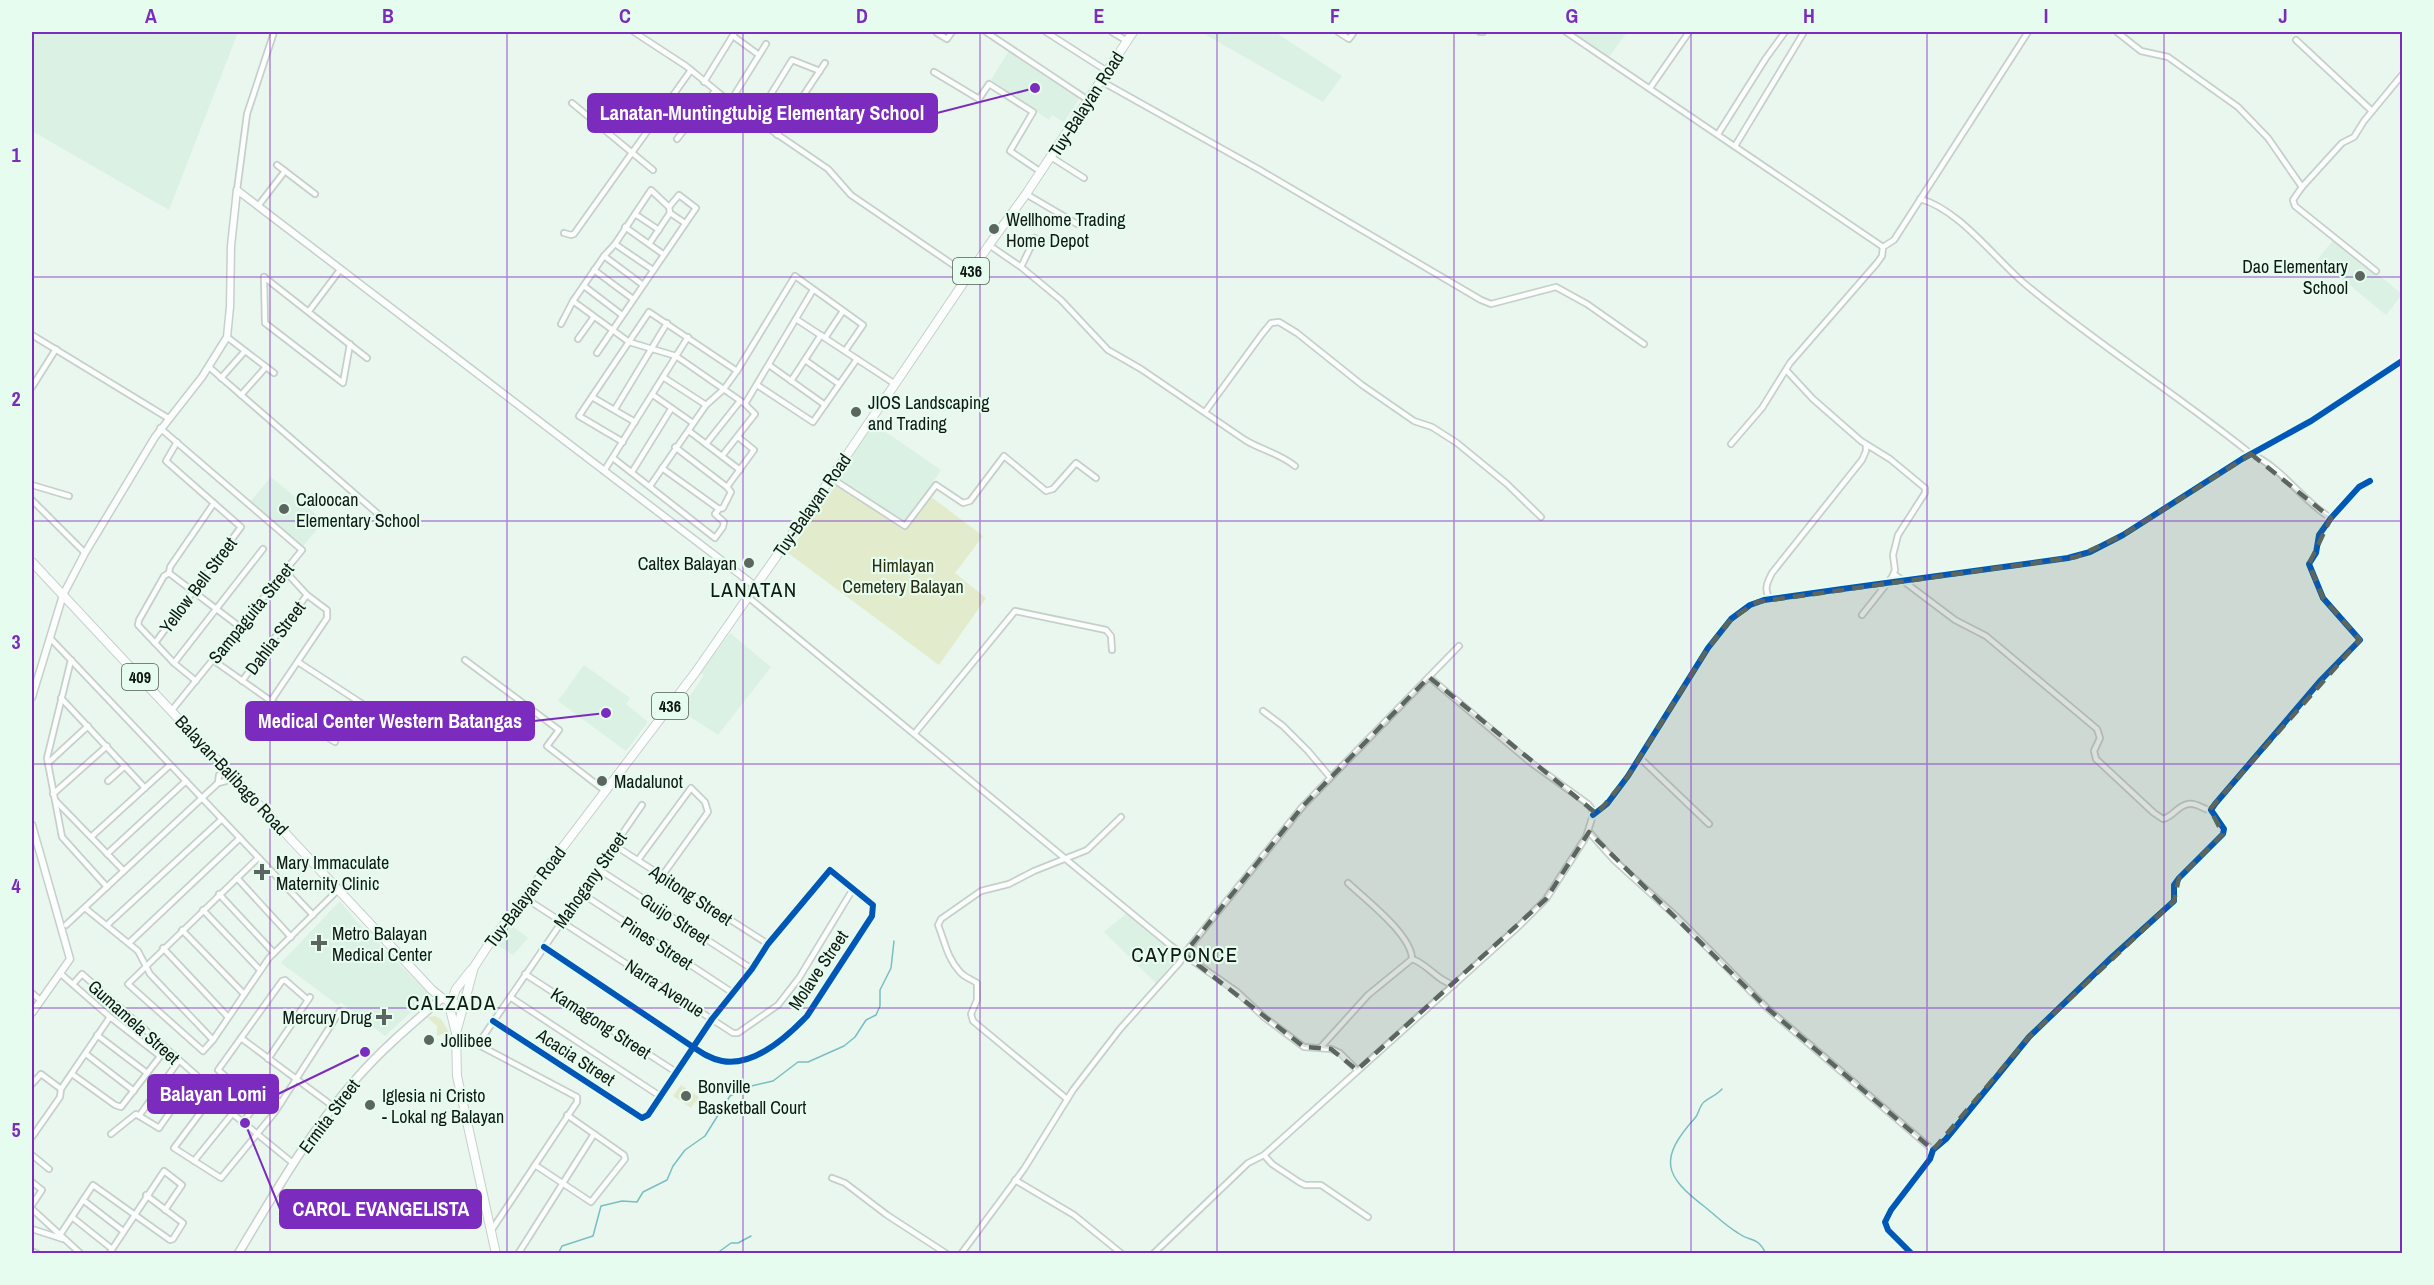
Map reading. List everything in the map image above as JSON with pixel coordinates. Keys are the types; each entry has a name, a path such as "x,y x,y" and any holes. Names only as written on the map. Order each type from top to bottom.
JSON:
{"main road":[{"name":"Tuy-Balayan Road","path":"451,1002 460,982 474,967 604,790 695,673 1026,194 1133,32"},
{"name":"Balayan-Balibago Road","path":"32,562 432,990 442,998 462,1006"},
{"name":"Tuy-Balayan Road","path":"462,1006 474,967"},
{"name":"Ermita Street","path":"238,1254 294,1164 356,1079 388,1044 442,998"},
{"name":"436","path":"451,1002 451,1018 456,1033"},
{"name":"436","path":"462,1006 456,1033 457,1076 496,1254"}],"street":[{"path":"32,697 63,595 85,554 160,428 209,367 227,337 231,246 247,114 274,32"},
{"path":"634,32 691,70 755,120 828,169 851,195 968,275"},
{"path":"937,33 947,39 952,32"},
{"path":"986,32 1088,100"},
{"path":"1046,32 1107,71"},
{"path":"1112,32 1127,41"},
{"path":"1338,32 1349,39 1354,32"},
{"path":"1566,32 1883,247"},
{"path":"1650,88 1689,32"},
{"path":"1718,134 1785,32"},
{"path":"1735,146 1804,32"},
{"path":"1731,444 1762,408 1798,353 1877,263 1883,247 1894,240 2027,34 2020,32"},
{"path":"2116,32 2140,51 2168,57 2238,107 2268,138 2302,187"},
{"path":"704,82 734,34 759,56"},
{"path":"2296,40 2372,111"},
{"path":"730,102 766,44"},
{"path":"755,120 792,60 820,71"},
{"path":"777,135 825,63"},
{"path":"564,233 571,236 574,234 691,70"},
{"path":"934,72 979,99 988,84 1033,112 1010,151 1041,172"},
{"path":"2376,271 2295,206 2293,200 2342,143 2354,137 2372,111 2403,75"},
{"path":"1101,81 1260,170 1481,300 1491,304 1556,287 1587,304 1644,344"},
{"path":"677,139 715,91"},
{"path":"572,103 653,170"},
{"path":"1051,157 1084,178"},
{"path":"277,165 315,194"},
{"path":"258,206 285,171"},
{"path":"237,190 755,586"},
{"path":"561,324 573,301 651,190 685,223"},
{"path":"1026,194 1077,224"},
{"path":"597,352 696,208 679,195 649,244"},
{"path":"1920,199 1929,201 1958,221 2026,285 2258,457 2331,518"},
{"path":"635,214 659,230"},
{"path":"625,227 663,254"},
{"path":"1022,267 1035,238"},
{"path":"615,243 653,270"},
{"path":"989,245 1022,267 1061,300 1108,350 1254,446 1281,456 1294,466"},
{"path":"604,256 643,285"},
{"path":"309,311 340,270"},
{"path":"594,270 633,299"},
{"path":"650,486 706,405 724,389 737,371 795,276 863,325 845,351"},
{"path":"350,345 343,382 265,323 264,277 367,358"},
{"path":"584,286 622,315"},
{"path":"706,444 757,384 813,290"},
{"path":"573,301 593,318 629,342 676,356 742,402 755,414 722,456"},
{"path":"791,381 843,311"},
{"path":"623,442 579,416 649,312 737,371"},
{"path":"578,339 593,318"},
{"path":"796,319 895,384"},
{"path":"1205,412 1271,323 1279,322 1414,421 1432,427 1457,443 1507,484 1541,517"},
{"path":"615,409 667,324"},
{"path":"32,335 168,418"},
{"path":"227,337 274,373"},
{"path":"604,471 688,337"},
{"path":"32,387 56,349"},
{"path":"221,378 245,351"},
{"path":"757,384 813,422 857,359"},
{"path":"805,360 839,384"},
{"path":"1593,815 1606,804 1640,758 1708,648 1731,619 1750,605 2068,558 2090,552 2123,535 2403,361"},
{"path":"769,364 825,405"},
{"path":"209,367 385,520"},
{"path":"241,395 266,367"},
{"path":"1787,370 1813,399 1866,445 1890,459 1915,478 1926,490 1898,535 1893,555 1894,574 1862,615"},
{"path":"663,377 706,405"},
{"path":"653,395 693,423"},
{"path":"592,397 635,422"},
{"path":"632,472 671,409"},
{"name":"Sampaguita Street","path":"160,428 302,550 172,710"},
{"path":"689,431 740,470"},
{"path":"727,487 754,450 738,436"},
{"path":"177,442 166,461 214,503 170,567 169,573 164,576 138,625 174,663 196,681"},
{"path":"1772,600 1766,593 1766,587 1772,573 1862,460 1866,445"},
{"path":"614,458 715,538 724,522 715,514 723,508 731,492 675,447"},
{"path":"831,478 905,526 936,485 963,503 967,503 1004,456 1046,491 1053,489 1076,463 1096,478"},
{"path":"662,468 719,509"},
{"path":"2211,810 2321,680 2360,640 2323,598 2309,564 2316,552 2319,535 2331,518 2359,487 2370,481"},
{"path":"32,485 69,496"},
{"path":"32,500 85,554"},
{"name":"Yellow Bell Street","path":"155,643 241,527 214,503"},
{"path":"174,663 263,549"},
{"path":"272,701 327,618 327,610 307,595 285,571"},
{"path":"169,573 240,627"},
{"path":"1894,574 1954,620 1986,636 2085,718 2099,733 2100,738 2094,751 2096,759 2154,813 2163,819 2178,808 2190,803 2196,804 2211,810 2224,829 2223,834 2174,885 2174,901 2029,1037 1946,1139 1933,1150 1920,1174 1891,1210 1885,1222 1888,1230 1912,1254"},
{"name":"Dahlia Street","path":"242,681 307,595"},
{"path":"748,597 1184,954 1236,991 1264,1017 1304,1047 1321,1047 1340,1053 1357,1070"},
{"path":"915,733 1015,611 1106,630 1111,636 1112,650"},
{"path":"51,639 313,915"},
{"path":"961,1254 1044,1139 1067,1099 1120,1029 1180,962 1184,954 1303,806 1459,646"},
{"path":"71,660 47,758 53,796 62,837 107,887"},
{"path":"213,660 335,742"},
{"path":"465,660 559,730 547,746 604,790"},
{"path":"298,662 364,705"},
{"path":"1153,1254 1248,1163 1264,1155 1454,985 1546,899 1589,832 1593,815 1588,804 1530,762 1429,677"},
{"path":"61,698 145,788"},
{"path":"1263,711 1283,726 1330,777"},
{"path":"48,763 88,726"},
{"path":"53,796 107,746"},
{"path":"1640,758 1709,824"},
{"path":"91,837 170,765"},
{"path":"108,781 125,766"},
{"path":"218,783 219,775 226,768"},
{"path":"66,926 218,783 232,775"},
{"path":"107,854 186,781"},
{"path":"638,860 691,788 705,802 708,812 662,876"},
{"path":"53,796 124,871"},
{"name":"Mahogany Street","path":"478,1044 642,805"},
{"path":"1067,1099 973,1021 971,1014 976,1000 976,982 962,975 947,956 944,936 938,925 941,919 981,891 1009,884 1034,871 1087,850 1121,817"},
{"path":"107,925 222,819"},
{"path":"32,825 70,959 32,1013"},
{"path":"1589,832 1614,860 1678,918 1767,1008 1933,1150"},
{"path":"129,943 240,838"},
{"name":"Apitong Street","path":"614,845 768,944"},
{"path":"258,858 128,984 203,1051 274,953 338,890"},
{"name":"Guijo Street","path":"598,869 752,969"},
{"name":"Molave Street","path":"544,947 711,1058 724,1062 742,1062 793,1031 823,994 872,916 873,906 830,870 768,944"},
{"path":"237,879 291,937"},
{"path":"1348,883 1391,924 1412,952 1412,959"},
{"name":"Narra Avenue","path":"525,898 733,1033 738,1033 778,1005 799,978 854,889"},
{"name":"Pines Street","path":"581,893 733,993"},
{"path":"219,894 274,953"},
{"path":"85,908 138,951 150,974 213,1040"},
{"path":"203,910 260,970"},
{"path":"183,930 244,994"},
{"path":"510,997 660,1096 711,1019 752,969 768,944"},
{"path":"163,948 228,1017"},
{"path":"1321,1047 1368,995 1412,959"},
{"path":"1412,959 1418,961 1444,982 1454,985"},
{"path":"61,974 110,1017 160,1056"},
{"name":"Gumamela Street","path":"73,984 82,974 178,1062 196,1075 212,1097 255,1135 294,1164"},
{"name":"Kamagong Street","path":"525,974 676,1072"},
{"path":"236,1086 218,1071 282,981 285,980 309,999 268,1059"},
{"path":"32,993 40,1000"},
{"path":"212,1097 174,1148 221,1179 281,1103 340,1011"},
{"path":"32,1137 60,1097 61,1089 110,1017"},
{"name":"Acacia Street","path":"493,1021 642,1118 648,1115 660,1096"},
{"path":"456,1033 577,1097 577,1102 491,1231"},
{"path":"97,1035 147,1073"},
{"path":"241,1038 334,1107"},
{"path":"72,1074 115,1106 122,1107 165,1050"},
{"path":"86,1054 134,1090"},
{"path":"139,1116 178,1062"},
{"path":"32,1084 41,1074 61,1089"},
{"path":"111,1134 136,1114 159,1128 196,1075"},
{"path":"242,1123 267,1092 281,1103"},
{"path":"194,1161 232,1114"},
{"path":"534,1165 592,1202 625,1159 624,1155 567,1116"},
{"path":"518,1254 594,1134"},
{"path":"32,1155 49,1169"},
{"path":"1264,1155 1272,1164 1299,1182 1305,1185 1321,1185 1368,1217"},
{"path":"72,1217 110,1251 162,1171 182,1183 165,1210"},
{"path":"831,1178 845,1183 887,1215 947,1254"},
{"path":"1015,1180 1074,1215 1122,1254"},
{"path":"32,1182 42,1190 32,1207 81,1254"},
{"path":"60,1235 93,1185 171,1240 183,1223 146,1195"},
{"path":"83,1200 123,1231"},
{"path":"32,1228 66,1240"},
{"path":"32,1251 38,1254"}],"highlighted area":[{"path":"2251,454 2331,518 2309,564 2323,598 2360,640 2210,809 2223,834 2179,878 2174,901 2029,1037 1933,1150 1767,1008 1589,832 1546,899 1357,1070 1331,1049 1304,1047 1184,954 1303,806 1429,677 1597,814 1628,776 1708,648 1731,619 1757,602 2076,557 2123,535"}],"shaded area":[{"path":"32,32 238,32 169,210 32,131"},
{"path":"1201,32 1275,32 1342,76 1323,102"},
{"path":"1571,32 1627,32 1609,57"},
{"path":"1009,51 1081,96 1064,122 1052,115 1049,120 990,81"},
{"name":"Dao Elementary School","path":"2334,239 2402,294 2386,315 2318,259"},
{"path":"874,424 941,470 905,524 836,478"},
{"name":"Caloocan Elementary School","path":"271,477 324,521 303,546 250,502"},
{"path":"730,633 771,667 718,735 677,708 678,705 684,705 704,675 700,673"},
{"path":"584,665 630,698 626,704 648,722 626,751 558,701"},
{"path":"340,901 357,922 430,995 385,1036 341,1002 338,1005 281,963"},
{"path":"1128,912 1181,956 1167,969 1157,984 1104,932"},
{"path":"511,925 528,938 513,955 496,944"}],"green space":[{"name":"Himlayan Cemetery Balayan","path":"839,481 904,524 926,493 983,536 955,573 986,598 939,665 788,553"},
{"path":"435,1016 441,1019 449,1032 437,1036 437,1026 427,1017"},
{"name":"Bonville Basketball Court","path":"681,1085 699,1097 691,1108 673,1096"}],"waterway":[{"path":"558,1254 562,1246 593,1236 601,1206 622,1201 637,1202 643,1192 667,1180 673,1166 685,1150 705,1136 730,1096 747,1087 773,1081 798,1062 808,1062 844,1046 855,1037 866,1020 876,1015 880,1006 880,990 891,968 894,941"},
{"path":"1722,1089 1702,1104 1683,1132 1671,1156 1671,1166 1674,1176 1691,1196 1725,1224 1760,1244 1766,1254"},
{"path":"716,1254 731,1243 738,1243 751,1236"}],"cycle path":[{"path":"1593,815 1607,804 1628,776 1708,648 1731,619 1750,605 1764,600 2068,558 2090,552 2123,535 2242,459 2311,421 2402,361"},
{"path":"1912,1254 1888,1230 1885,1222 1891,1210 1930,1159 1933,1150 1946,1139 2029,1037 2174,901 2174,885 2179,878 2223,834 2224,829 2211,810 2215,804 2321,680 2360,640 2323,598 2309,564 2316,553 2319,535 2331,518 2359,487 2370,481"},
{"path":"493,1021 642,1118 648,1115 712,1019 752,969 768,944 830,870 873,905 872,916 807,1016 769,1049 734,1062 718,1060 703,1054 700,1051 696,1049 693,1047 544,947"}],"place":[{"name":"Lanatan-Muntingtubig Elementary School","path":"1035,88"},
{"name":"Wellhome Trading Home Depot","path":"994,229"},
{"name":"Dao Elementary School","path":"2360,276"},
{"name":"JIOS Landscaping and Trading","path":"856,412"},
{"name":"Caloocan Elementary School","path":"284,509"},
{"name":"Caltex Balayan","path":"749,563"},
{"name":"Medical Center Western Batangas","path":"606,713"},
{"name":"Madalunot","path":"602,781"},
{"name":"Mary Immaculate Maternity Clinic","path":"262,872"},
{"name":"Metro Balayan Medical Center","path":"319,943"},
{"name":"Mercury Drug","path":"384,1017"},
{"name":"Jollibee","path":"429,1040"},
{"name":"Balayan Lomi","path":"365,1052"},
{"name":"Bonville Basketball Court","path":"686,1096"},
{"name":"Iglesia ni Cristo - Lokal ng Balayan","path":"370,1105"},
{"name":"CAROL EVANGELISTA","path":"245,1123"}],"district":[{"name":"LANATAN","path":"754,589"},
{"name":"CAYPONCE","path":"1185,954"},
{"name":"CALZADA","path":"452,1002"}]}
